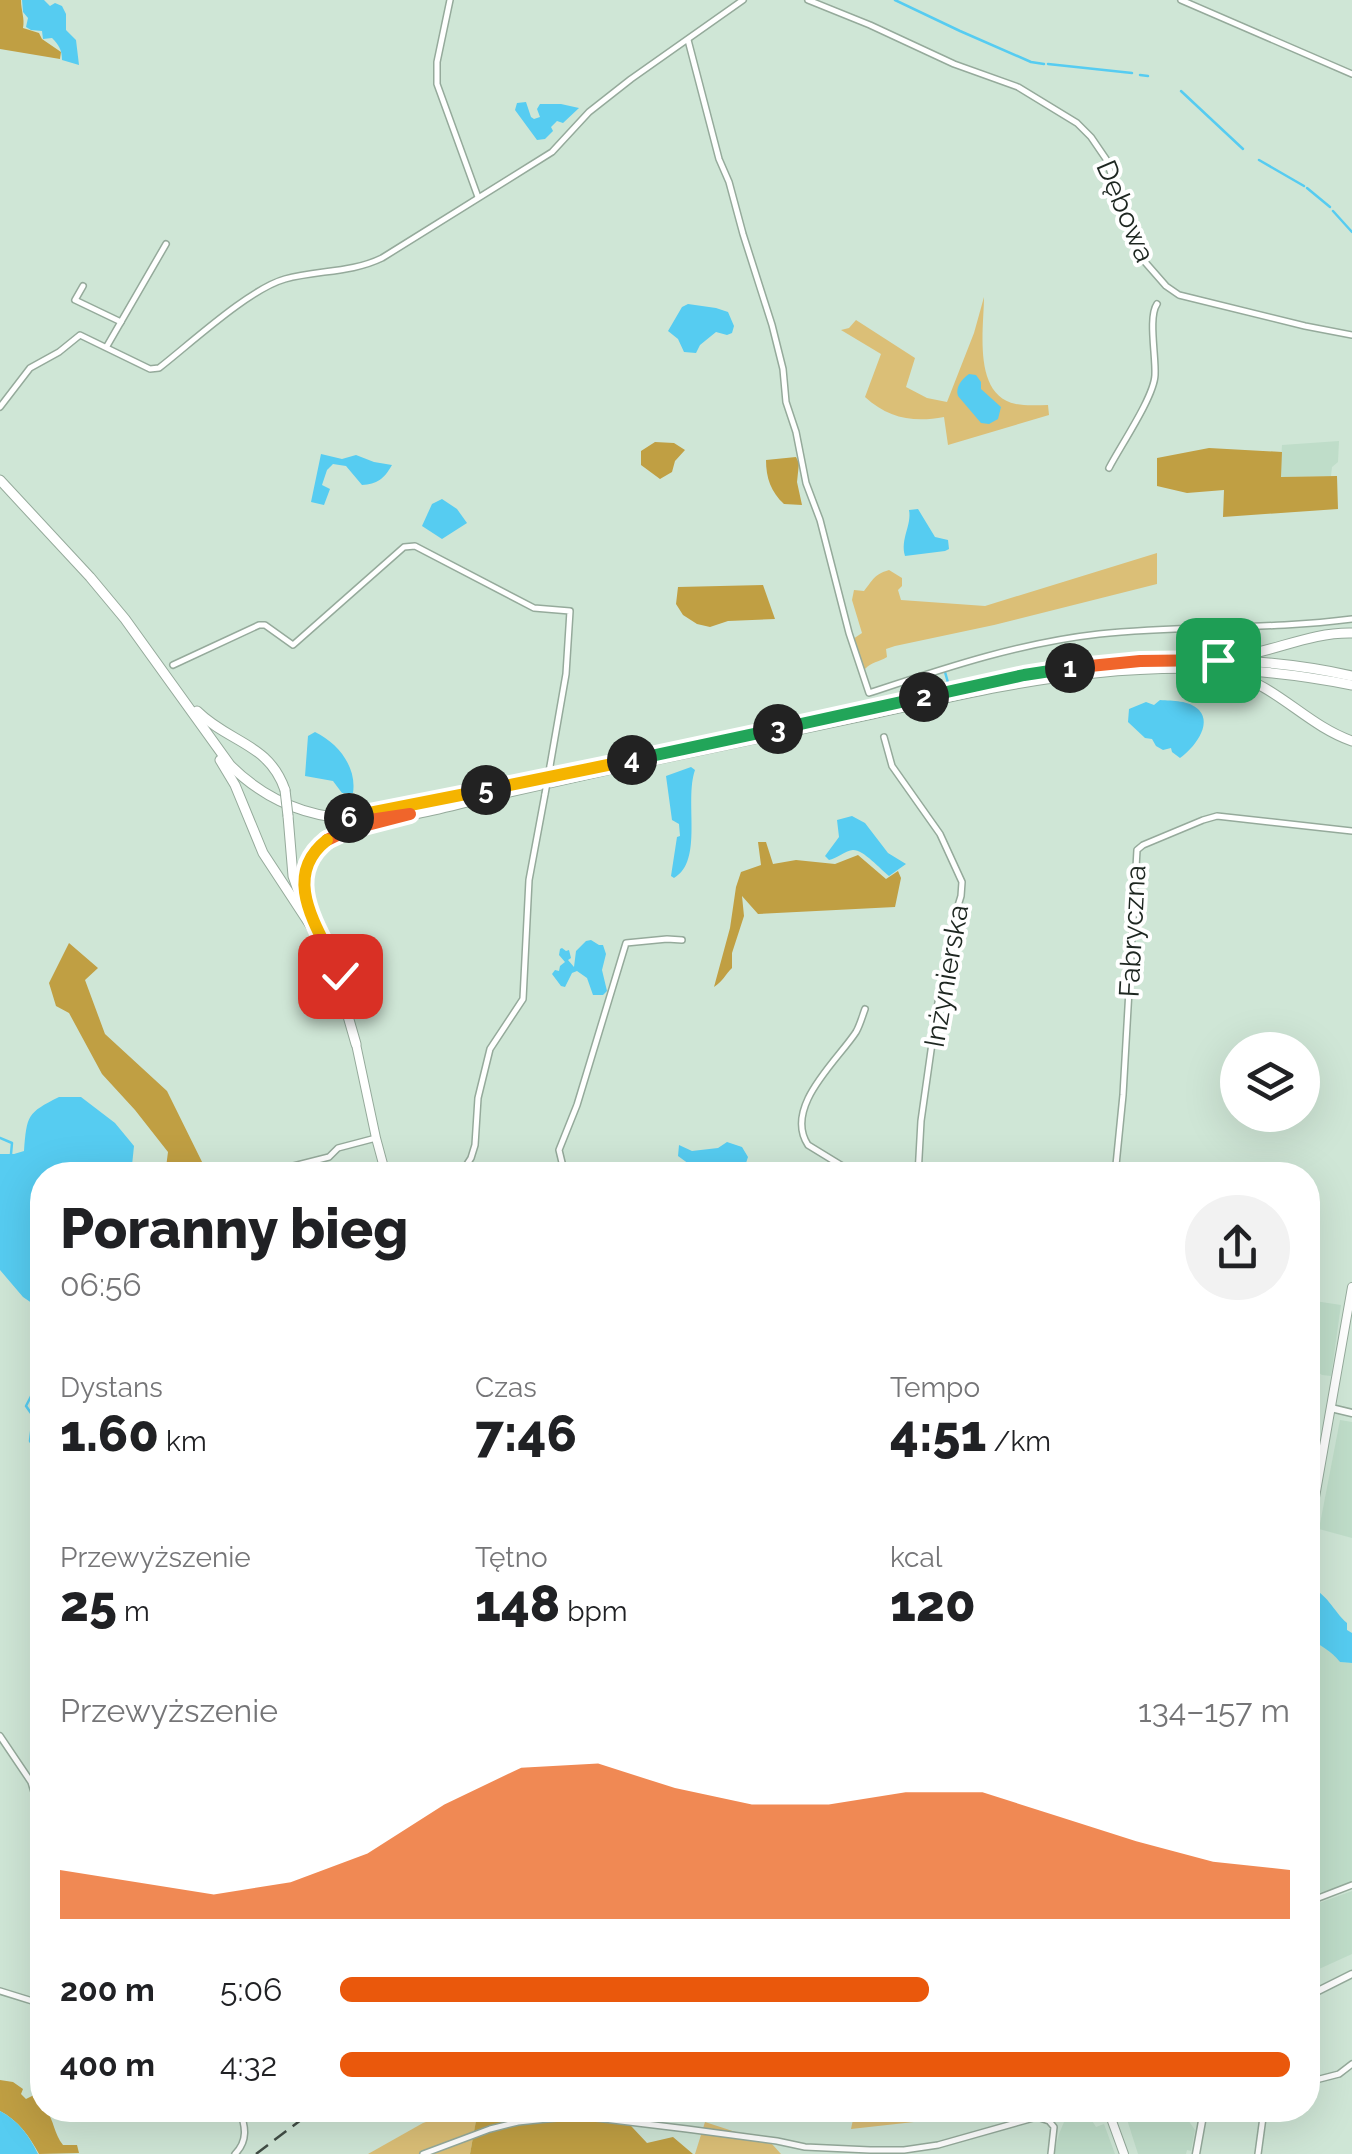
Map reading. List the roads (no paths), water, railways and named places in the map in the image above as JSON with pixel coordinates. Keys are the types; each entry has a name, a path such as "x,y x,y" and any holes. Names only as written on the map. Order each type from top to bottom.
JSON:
{"main road":[{"path":"0,480 125,618 220,753 245,780 279,802 319,815 370,820 410,814"},
{"path":"310,915 304,880 310,859 321,845 340,833 410,814 1025,682 1201,664 1253,654 1312,636 1352,633"},
{"path":"344,818 1024,675 1096,664 1283,665 1352,676"},
{"path":"1201,664 1352,684"},
{"path":"1201,664 1259,683 1315,722 1352,741"},
{"path":"191,709 274,765 285,790 295,885 340,976 353,1018 356,1044"},
{"path":"220,753 263,853 330,960 356,1044 382,1162"},
{"path":"1320,1470 1352,1287"},
{"path":"1112,2122 1124,2154"}],"street":[{"path":"450,0 437,62 437,84 478,198"},
{"path":"0,406 30,368 80,335 150,369 159,368 232,310 274,283 364,267 408,243 552,152 589,112 631,78 743,0"},
{"name":"Dębowa","path":"808,0 954,64 1002,80 1076,124 1106,159 1144,262 1178,295 1352,335"},
{"path":"1181,0 1352,74"},
{"path":"688,40 742,234 772,325 806,483 869,693 962,662 1061,639 1352,619"},
{"path":"107,346 166,244"},
{"path":"83,286 75,300 121,322"},
{"path":"1109,468 1155,381 1151,317 1157,304"},
{"path":"173,665 259,625 266,625 293,645 404,547 415,546 534,608 570,611 566,674 529,880 523,1000 490,1049 478,1098 475,1145 468,1162"},
{"name":"Inżynierska","path":"884,737 892,766 940,834 962,882 937,1008 919,1162"},
{"name":"Fabryczna","path":"1116,1162 1137,850 1217,816 1352,831"},
{"path":"562,1162 560,1150 626,943 682,940"},
{"path":"835,1162 812,1148 803,1137 802,1122 813,1087 854,1034 865,1009"},
{"path":"305,1162 376,1138"},
{"path":"1331,1408 1352,1413"},
{"path":"0,1736 30,1779"},
{"path":"1320,1897 1352,1885"},
{"path":"1320,1990 1352,1974"},
{"path":"0,1992 30,2001"},
{"path":"1320,2079 1339,2074 1352,2064"},
{"path":"235,2154 245,2137 244,2122"},
{"path":"423,2154 518,2122"},
{"path":"632,2122 806,2147 904,2150 938,2145 1015,2122"},
{"path":"1049,2122 1054,2127 1052,2154"},
{"path":"1196,2154 1202,2122"},
{"path":"1258,2154 1262,2122"}],"water":[{"path":"22,0 44,0 50,6 62,6 66,30 76,40 79,65 62,60 60,48 52,38 43,39 42,31 26,27 28,18"},
{"path":"526,102 534,119 540,117 540,104 579,108 563,123 557,121 545,139 537,140 515,110 517,103"},
{"path":"688,304 728,312 734,326 732,333 716,332 696,353 684,352 678,339 668,331 682,307"},
{"path":"969,374 976,375 981,389 1001,407 998,419 989,424 981,423 958,396 960,383"},
{"path":"321,454 342,459 356,455 392,465 380,480 362,485 346,466 333,464 322,485 330,489 324,505 311,502"},
{"path":"442,499 457,509 467,523 442,539 422,526 432,504"},
{"path":"918,509 935,537 948,540 949,549 905,556 909,510"},
{"path":"1160,700 1191,704 1203,716 1200,736 1180,758 1171,748 1163,750 1156,746 1128,722 1129,709 1146,702 1154,705"},
{"path":"315,732 331,743 349,765 353,793 342,793 333,781 305,776 308,736"},
{"path":"691,767 695,770 691,845 683,870 674,878 671,876 680,836 679,824 672,820 666,776"},
{"path":"852,816 865,823 888,853 906,864 889,876 857,851 850,850 829,860 825,856 839,837 837,820"},
{"path":"591,940 603,945 606,954 602,970 607,991 603,995 593,995 587,978 577,971 565,987 552,974 565,962 559,955 560,949 569,950 568,960 574,967 576,951"},
{"path":"59,1097 81,1097 115,1123 134,1146 132,1162 30,1162 30,1302 0,1270 0,1154 24,1151 31,1116"},
{"path":"727,1142 742,1147 746,1162 686,1162 678,1156 679,1145 692,1151 718,1148"},
{"path":"1320,1593 1352,1633 1352,1663 1340,1662 1320,1646"},
{"path":"0,2111 23,2130 38,2154 0,2154"}],"waterway":[{"path":"895,0 1031,62 1044,64"},
{"path":"1048,64 1132,73"},
{"path":"1140,75 1148,76"},
{"path":"1181,91 1243,149"},
{"path":"1259,160 1304,186"},
{"path":"1307,188 1330,207"},
{"path":"1333,211 1352,232"},
{"path":"945,672 949,686"},
{"path":"0,1138 12,1143 11,1154"},
{"path":"30,1398 26,1406 30,1412"}],"railway":[{"path":"256,2154 298,2122"}]}
